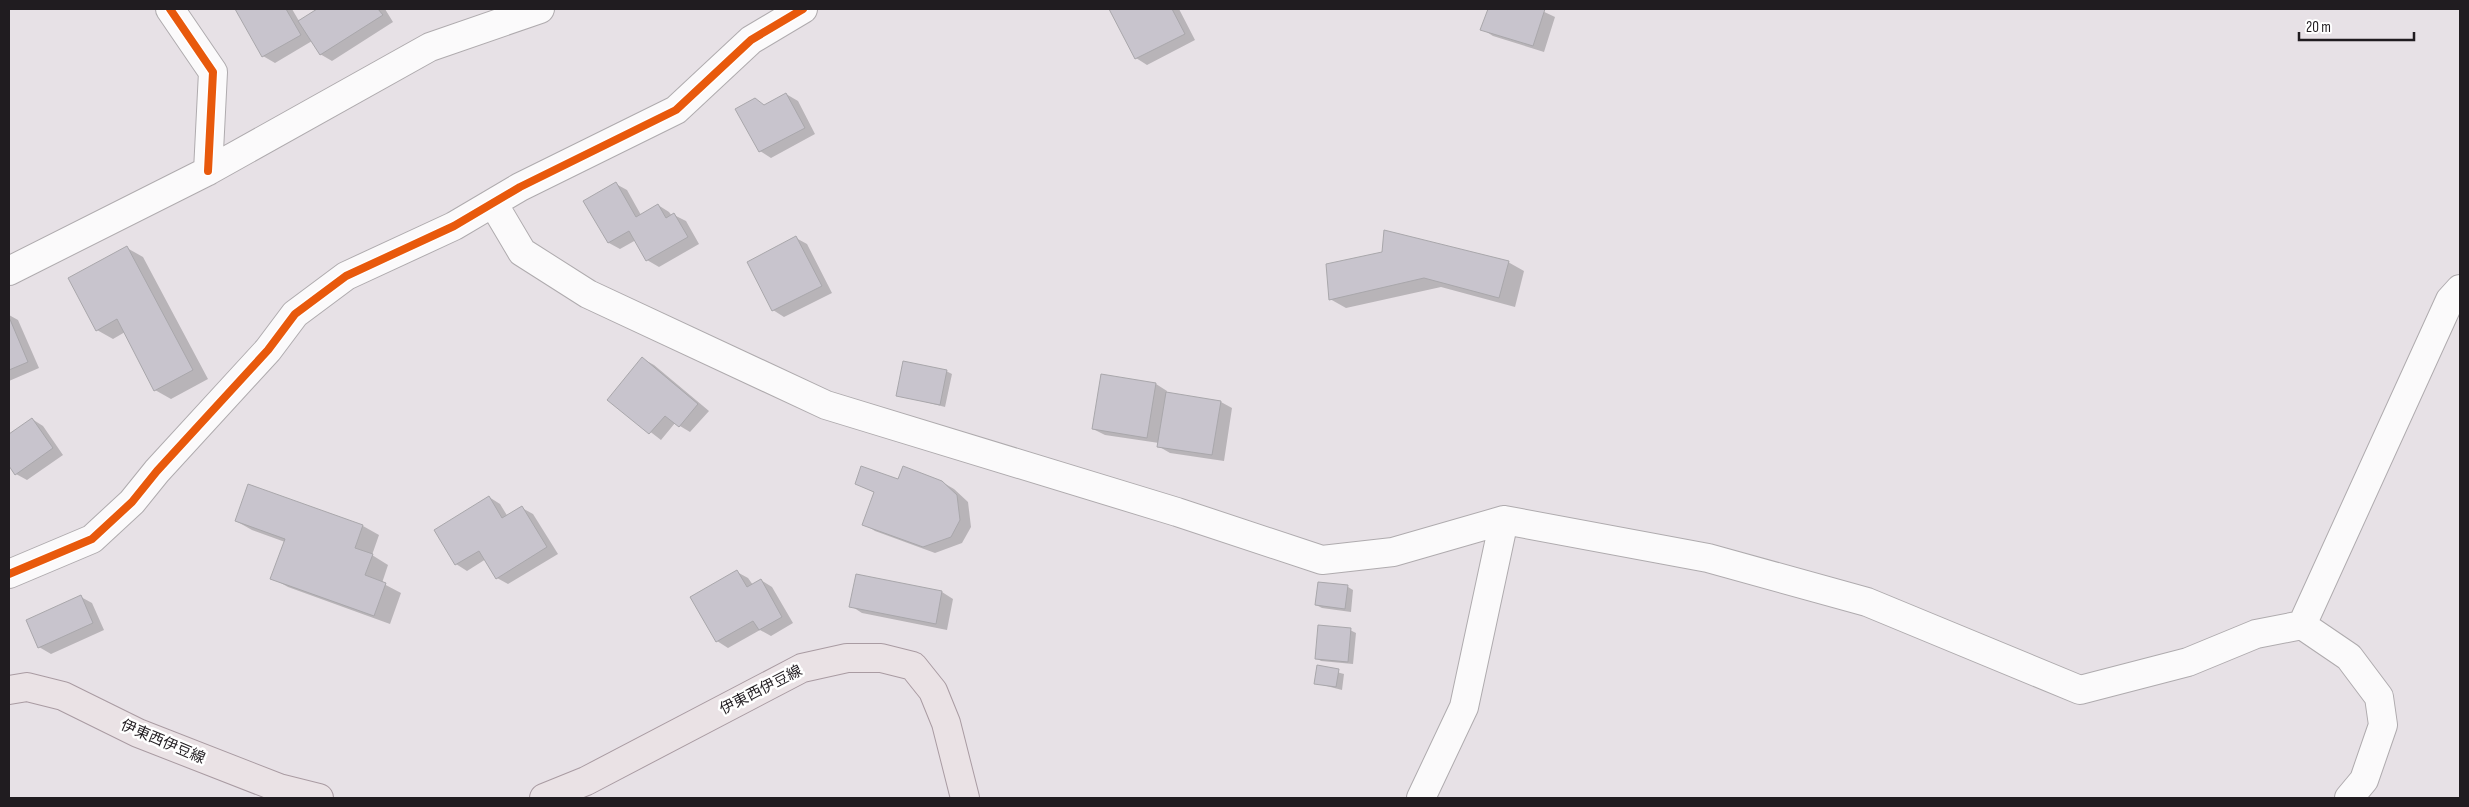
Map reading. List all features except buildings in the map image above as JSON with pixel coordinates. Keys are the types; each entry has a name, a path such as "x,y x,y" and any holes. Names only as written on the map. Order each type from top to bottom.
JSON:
{"main road":[{"name":"伊東西伊豆線","path":"544,798 586,781 802,668 847,658 881,658 913,666 933,691 946,723 965,798"},
{"name":"伊東西伊豆線","path":"9,690 27,687 64,696 138,733 279,788 319,798"}],"street":[{"path":"170,9 213,72 208,171"},
{"path":"9,271 208,171 430,47 540,9"},
{"path":"9,574 92,539 132,502 156,471 268,350 295,314 346,276 454,226 493,203 676,110 751,40 803,9"},
{"path":"493,203 522,252 588,294 826,404 1177,512 1322,560 1393,552 1504,520 1708,558 1867,602 2080,690 2188,662 2256,634 2302,625 2349,657 2379,697 2384,725 2364,780 2349,798"},
{"path":"2302,625 2450,300 2460,289"},
{"path":"1421,798 1464,707 1504,520"}],"cycle path":[{"path":"170,9 213,72 208,171"},
{"path":"9,574 92,539 132,502 157,471 268,350 295,314 346,276 454,226 520,187 676,110 751,40 803,9"}]}
